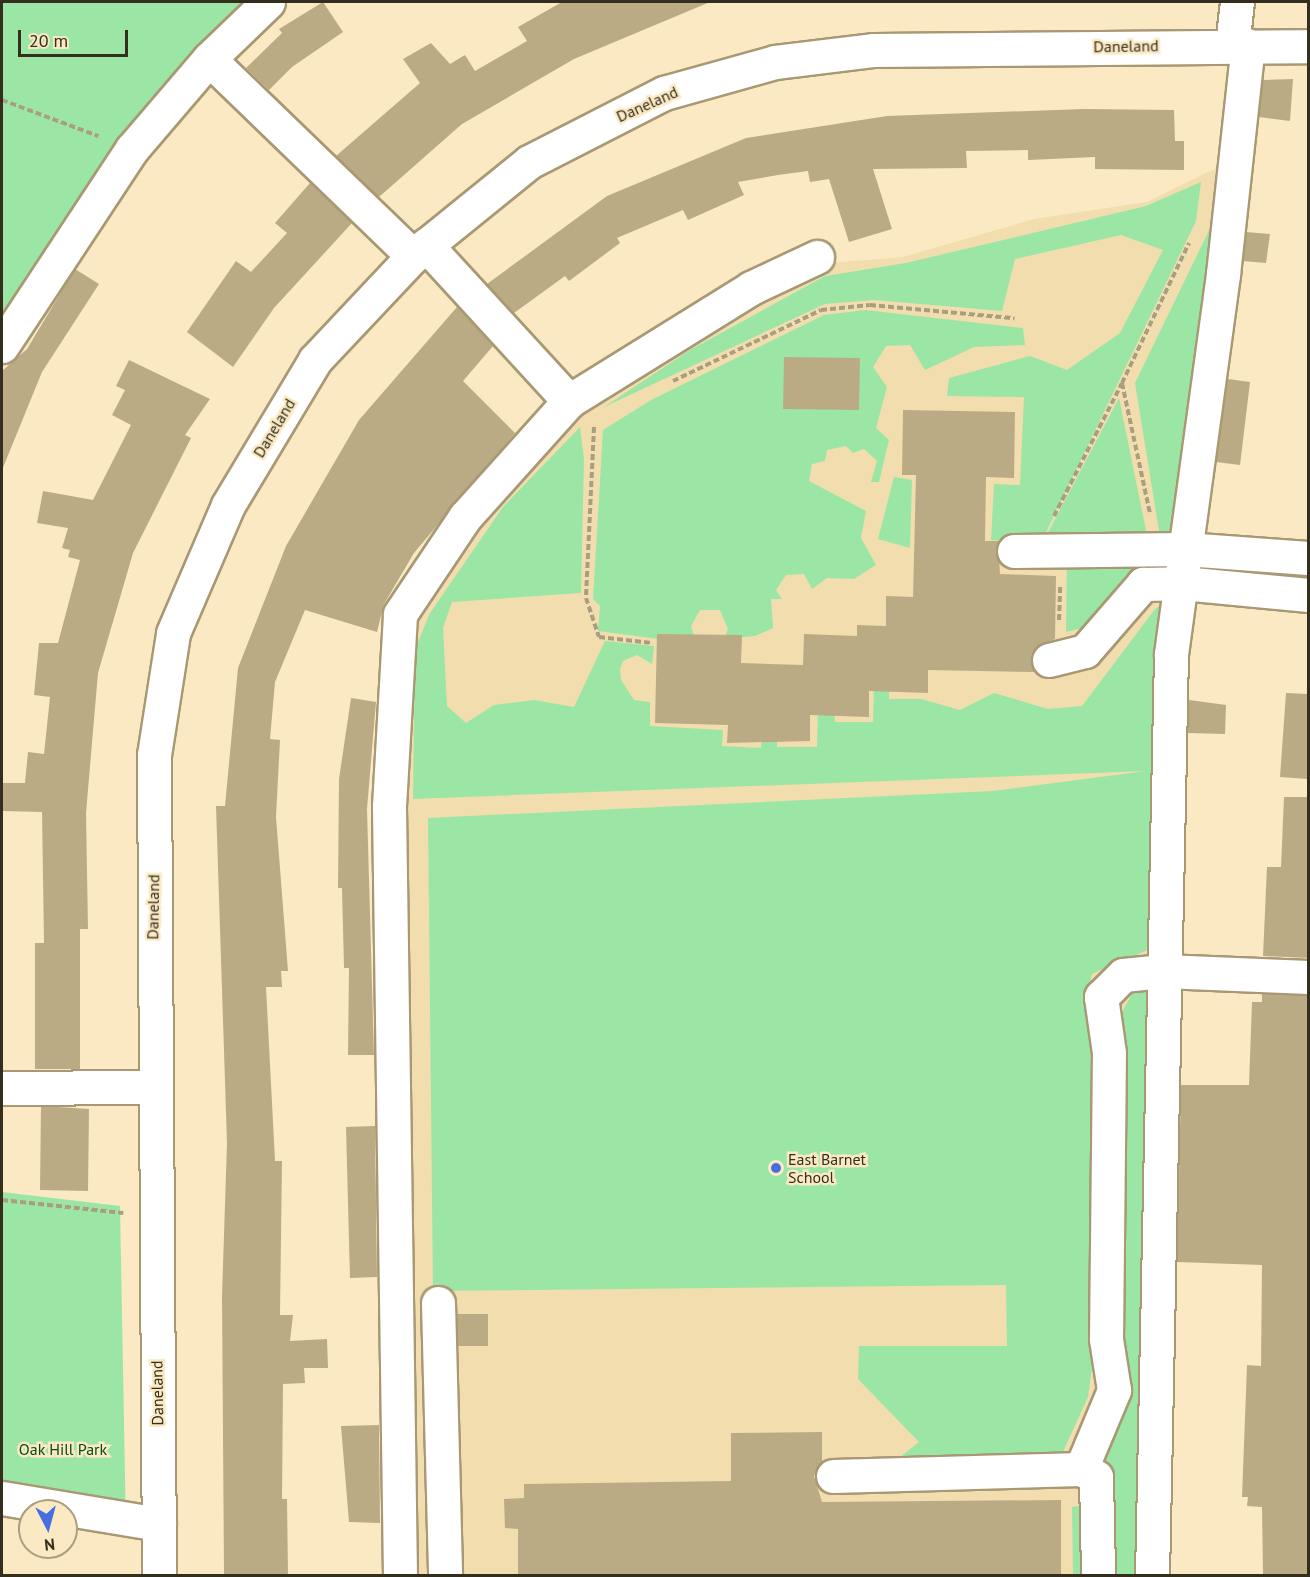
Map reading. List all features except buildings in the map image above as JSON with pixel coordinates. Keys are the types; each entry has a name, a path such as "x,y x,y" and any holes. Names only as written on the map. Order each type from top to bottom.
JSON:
{"street":[{"path":"2,346 132,149 209,59 268,2"},
{"path":"1152,1575 1163,971 1172,654 1182,583 1171,549 1223,274 1240,45 1237,2"},
{"name":"Daneland","path":"159,1575 153,1087 154,755 173,633 228,505 315,360 419,251 529,162 664,93 776,62 874,50 1308,46"},
{"path":"209,59 419,251 569,401"},
{"path":"400,1575 389,806 400,614 465,517 569,401 751,288 817,257"},
{"path":"1037,552 1171,549 1308,558"},
{"path":"1054,660 1085,651 1143,584 1182,583 1308,596"},
{"path":"1081,1468 1114,1390 1106,1339 1109,1053 1101,997 1123,975 1163,971 1308,977"},
{"path":"2,1088 153,1087"},
{"path":"438,1303 445,1575"},
{"path":"833,1476 1081,1468 1096,1477 1098,1575"},
{"path":"2,1498 159,1524"}],"path":[{"path":"2,100 132,149"},
{"path":"1054,660 1037,552 1191,240"},
{"path":"664,385 821,310 870,305 1014,318"},
{"path":"1122,383 1171,549"},
{"path":"604,421 594,427 586,598 599,637 652,643"},
{"path":"2,1200 154,1216"}],"shaded area":[{"name":"East Barnet School","path":"1224,164 1182,481 1141,1575 411,1575 402,672 423,592 470,527 587,406 816,264 903,257 1034,219 1147,202"}],"green space":[{"path":"2,2 251,2 150,99 26,276 2,320"},
{"path":"1201,182 1196,221 1041,543 991,540 994,484 1020,485 1024,397 947,396 949,378 1030,356 1067,370 1120,333 1163,250 1121,235 1015,259 1002,311 874,300 825,304 604,407 690,350 825,276 906,263 1146,206"},
{"path":"1218,212 1178,542 1161,543 1135,383"},
{"path":"865,310 1023,328 1025,345 974,347 925,370 910,345 886,346 873,367 887,387 876,428 889,440 879,482 871,482 877,461 864,449 853,453 846,446 827,450 825,461 812,464 809,481 866,511 861,538 876,565 854,579 827,578 812,589 804,574 786,575 776,590 782,599 771,599 773,628 755,636 724,639 728,629 720,610 700,610 691,626 696,644 598,631 600,606 593,599 603,430 651,400 824,315"},
{"path":"1119,398 1148,540 1044,540"},
{"name":"East Barnet School","path":"580,427 584,459 581,593 452,602 443,628 447,706 466,723 494,705 534,700 574,707 605,641 654,646 652,664 637,655 623,661 620,669 621,680 634,700 650,702 650,726 723,730 722,746 761,748 762,734 777,733 777,747 817,747 818,707 834,708 835,722 873,722 874,683 889,683 889,699 921,699 960,710 994,693 1048,709 1082,706 1155,609 1167,600 1152,948 1092,974 1086,1003 1097,1036 1095,1346 1088,1397 1062,1454 899,1458 919,1442 858,1379 859,1346 1007,1346 1006,1285 433,1291 428,818 993,791 1146,771 413,799 415,649 430,613 503,507"},
{"path":"894,477 912,480 910,548 878,539"},
{"path":"1067,556 1171,558 1169,573 1087,627 1066,632"},
{"path":"1133,992 1150,992 1142,1575 1106,1575 1103,1467 1126,1396 1116,1332 1120,1016"},
{"name":"Oak Hill Park","path":"2,1192 120,1206 126,1531 78,1520 78,1499 18,1499 18,1507 2,1503"},
{"path":"1086,1505 1087,1575 1073,1575 1072,1507"}],"place":[{"name":"East Barnet School","path":"776,1168"}]}
